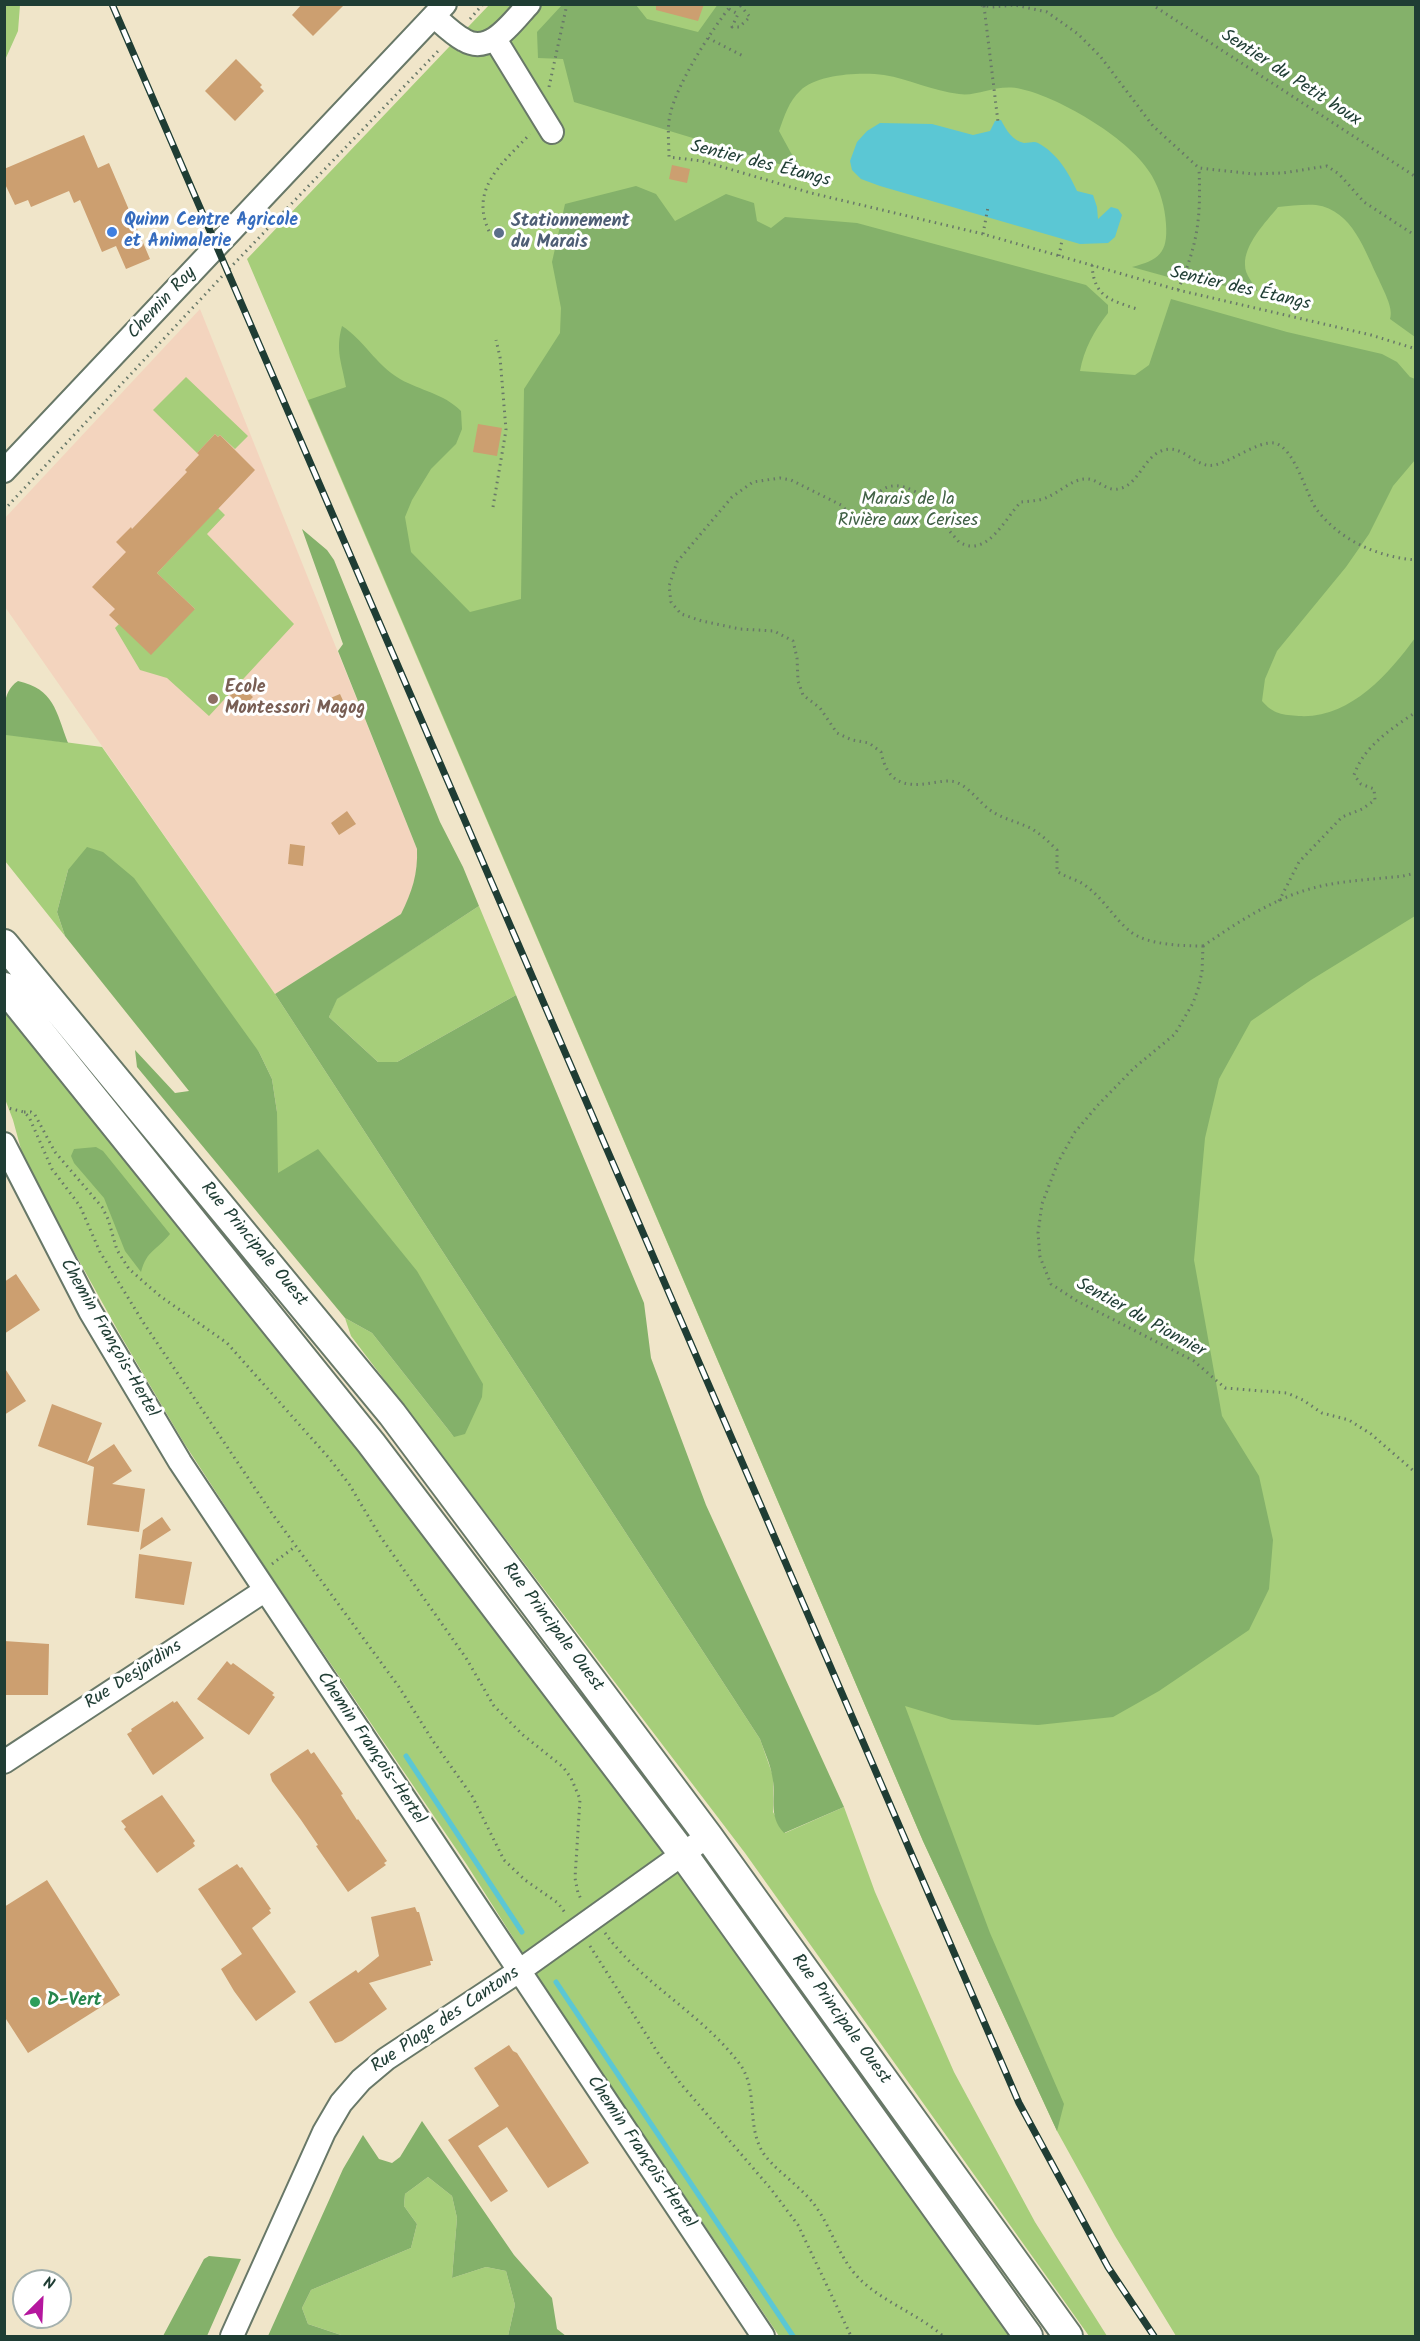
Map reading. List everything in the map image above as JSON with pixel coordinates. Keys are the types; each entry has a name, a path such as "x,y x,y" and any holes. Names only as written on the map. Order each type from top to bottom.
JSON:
{"main road":[{"name":"Rue Principale Ouest","path":"9,961 392,1414 708,1836 1068,2337"},
{"name":"Rue Principale Ouest","path":"4,987 371,1443 683,1854 1028,2337"}],"street":[{"path":"439,10 455,34 465,41 477,44 495,39 529,4"},
{"name":"Chemin Roy","path":"4,471 439,10"},
{"path":"495,39 547,125"},
{"name":"Chemin François-Hertel","path":"4,1144 50,1236 119,1362 180,1462 763,2337"},
{"name":"Rue Desjardins","path":"4,1762 264,1591"},
{"name":"Rue Plage des Cantons","path":"232,2337 324,2132 341,2103 360,2079 386,2059 519,1971 708,1836"}],"path":[{"path":"4,510 227,271 483,4"},
{"path":"548,95 567,4"},
{"path":"732,4 708,38 745,57"},
{"path":"728,9 738,14 732,27 738,27 750,17 740,4"},
{"path":"975,4 1015,5 1047,12 1078,34 1100,56 1153,126 1199,168 1254,174 1283,173 1327,166 1339,174 1364,202 1416,236"},
{"name":"Sentier du Petit houx","path":"1150,4 1416,177"},
{"path":"984,6 998,123"},
{"name":"Sentier des Étangs","path":"708,38 670,113 669,158 702,161 811,193 983,234 1178,290 1371,335 1416,349"},
{"path":"489,231 482,210 482,198 487,184 493,175 547,125"},
{"path":"1178,290 1198,234 1199,168"},
{"path":"983,234 988,207"},
{"path":"1059,256 1062,240"},
{"path":"1092,266 1093,280 1109,300 1137,309"},
{"path":"493,507 506,430 500,357 496,340"},
{"path":"1416,561 1370,551 1328,523 1316,508 1285,448 1274,443 1212,466 1199,464 1179,450 1161,451 1151,457 1124,488 1115,490 1105,488 1092,479 1082,479 1050,497 1021,502 1007,521 988,540 975,547 959,542 916,492 907,487 885,487 873,495 862,517 854,518 841,505 791,480 780,478 753,482 732,497 677,562 669,586 671,602 681,614 740,629 774,631 793,642 797,658 798,681 803,695 820,708 837,733 852,740 869,743 881,752 884,768 898,782 916,785 943,781 956,782 991,810 1045,838 1057,850 1057,871 1085,885 1107,905 1131,933 1145,939 1184,946 1203,946 1240,921 1297,893 1326,885 1416,873"},
{"path":"1279,901 1299,862 1342,817 1362,809 1375,800 1374,789 1361,784 1354,775 1359,759 1387,731 1416,712"},
{"name":"Sentier du Pionnier","path":"1203,946 1202,971 1193,1003 1175,1034 1134,1068 1098,1105 1075,1132 1058,1162 1042,1204 1038,1233 1040,1257 1051,1284 1077,1301 1194,1361 1225,1388 1287,1394 1303,1400 1322,1413 1349,1420 1371,1434 1416,1473"},
{"path":"4,1107 31,1112 35,1115 55,1152 102,1207 117,1250 129,1269 152,1290 227,1343 329,1458 349,1484 380,1536 466,1658 494,1706 523,1735 563,1767 572,1778 577,1788 581,1810 576,1886 582,1900 586,1923 658,2053 681,2085 771,2189 798,2225 851,2337"},
{"path":"24,1112 31,1122 52,1169 80,1206 100,1252 143,1322 271,1512 399,1687 471,1796 504,1860 525,1880 586,1923 625,1959 691,2013 738,2062 748,2080 754,2127 761,2150 821,2213 850,2269 864,2284 921,2318 943,2337"}],"shaded area":[{"name":"Ecole Montessori Magog","path":"200,309 417,849 418,870 411,894 401,914 275,994 5,607 4,519"}],"green space":[{"path":"5,4 20,5 18,31 5,60"},
{"path":"718,4 1415,5 1415,337 1390,319 1391,310 1385,294 1363,245 1349,224 1329,209 1316,205 1278,207 1252,241 1246,257 1245,269 1258,291 1168,277 1132,267 1155,258 1163,249 1166,224 1160,193 1152,176 1129,148 1094,122 1056,101 1012,88 959,94 874,74 852,74 817,81 796,95 779,131 805,172 574,102 563,59 538,58 537,32 562,5 636,5 647,19 698,32"},
{"name":"Marais de la Rivière aux Cerises","path":"489,5 1184,5 1415,147 1415,2336 1176,2336 1115,2236 1057,2131 923,1841 247,259"},
{"path":"636,186 656,194 675,221 726,194 754,203 757,221 771,228 785,217 857,223 1086,285 1108,305 1108,313 1090,340 1080,371 1135,375 1149,365 1171,299 1287,332 1382,354 1397,362 1410,377 1415,379 1415,460 1393,486 1369,534 1346,567 1277,651 1265,679 1262,701 1274,711 1288,715 1317,715 1334,710 1351,702 1380,680 1415,638 1415,916 1311,980 1251,1021 1219,1079 1205,1138 1194,1260 1222,1416 1259,1476 1273,1540 1269,1589 1249,1630 1159,1691 1113,1717 1038,1725 952,1720 905,1706 990,1933 1064,2104 1057,2131 923,1841 308,400 346,387 339,350 342,326 391,373 447,400 461,411 462,429 456,444 431,469 412,500 405,517 411,552 470,612 521,599 524,389 560,333 561,308 552,262 565,204"},
{"path":"186,377 248,436 235,449 220,435 218,437 215,434 197,453 153,410"},
{"path":"218,508 225,515 207,534 294,624 209,716 167,678 140,670 115,628 119,624 195,609 157,573"},
{"path":"302,529 327,550 334,560 440,822 463,867 479,906 337,999 329,1017 378,1062 397,1062 516,995 644,1303 651,1358 706,1505 844,1807 784,1833 774,1812 772,1775 760,1739 275,994 401,914 413,883 417,858 417,849 338,651 343,644"},
{"path":"18,681 39,690 52,703 68,743 6,735 6,698 12,686"},
{"path":"4,734 102,747 275,994 760,1739 773,1776 773,1812 785,1833 844,1807 875,1892 954,2072 1035,2222 1107,2336 1089,2336 745,1853 351,1336 345,1318 372,1333 454,1437 277,1174 277,1112 272,1079 259,1052 68,870 57,912 65,936 5,861"},
{"path":"87,847 103,852 134,878 259,1052 272,1079 277,1112 278,1173 318,1149 417,1271 483,1384 482,1397 465,1434 454,1437 372,1333 345,1318 137,1067 135,1050 175,1093 189,1091 65,936 57,912 68,870"},
{"path":"479,906 516,995 397,1062 378,1062 329,1017 336,999"},
{"path":"4,1013 8,1013 316,1389 648,1825 1012,2336 779,2336 545,1988 467,1865 261,1561 184,1443 122,1338 43,1196 22,1153 5,1099"},
{"path":"96,1147 103,1151 170,1234 149,1255 141,1272 125,1251 104,1198 74,1163 71,1156 74,1149"},
{"path":"422,2121 514,2255 552,2298 557,2329 566,2336 508,2336 515,2305 506,2271 486,2267 452,2278 457,2218 452,2196 428,2177 405,2194 404,2206 417,2224 411,2248 311,2290 302,2308 308,2324 344,2336 268,2336 343,2169 363,2135 379,2159 392,2163 400,2157"},
{"path":"428,2177 452,2196 457,2218 452,2278 486,2267 506,2271 515,2305 508,2336 344,2336 308,2324 302,2308 311,2290 411,2248 417,2224 404,2206 405,2194"},
{"path":"209,2256 241,2259 207,2336 163,2336 204,2259"}],"water":[{"path":"1001,120 1016,140 1024,143 1036,142 1057,158 1077,191 1093,195 1098,219 1111,207 1118,209 1122,215 1115,237 1108,243 1080,244 880,186 861,179 852,170 850,161 857,142 867,131 880,123 932,124 973,135 990,131 995,121"}],"building":[{"path":"302,4 345,4 313,36 292,15"},
{"path":"656,4 704,4 698,21 656,10"},
{"path":"236,59 262,85 260,87 264,91 235,121 205,91"},
{"path":"84,135 98,168 109,163 150,259 126,269 116,246 102,252 80,200 74,203 69,191 31,207 28,200 15,205 4,182 4,169"},
{"path":"672,165 690,169 687,183 669,179"},
{"path":"478,424 502,428 497,456 473,452"},
{"path":"215,434 218,437 220,435 255,470 157,573 195,609 151,655 109,615 115,609 92,587 126,552 116,542 131,527 132,529 187,472 185,470 199,455 197,453"},
{"path":"238,683 253,697 242,708 228,693"},
{"path":"340,694 346,707 328,716 321,702"},
{"path":"347,811 356,824 339,835 331,823"},
{"path":"290,844 305,846 303,866 288,864"},
{"path":"16,1274 40,1310 4,1334 4,1282"},
{"path":"4,1367 26,1401 4,1415"},
{"path":"52,1404 102,1423 87,1462 114,1444 132,1471 112,1484 145,1489 139,1532 87,1525 94,1467 38,1446"},
{"path":"162,1517 171,1530 140,1550 143,1530"},
{"path":"139,1554 192,1562 184,1605 135,1598"},
{"path":"4,1641 49,1644 48,1695 4,1695"},
{"path":"227,1661 274,1693 272,1695 275,1697 249,1735 197,1699"},
{"path":"173,1701 174,1703 177,1701 204,1738 153,1775 127,1734"},
{"path":"308,1749 311,1754 314,1752 343,1794 341,1795 357,1820 387,1861 384,1863 386,1865 348,1892 301,1820 272,1781 270,1774"},
{"path":"162,1795 195,1841 193,1843 195,1846 157,1873 124,1829 126,1827 121,1821"},
{"path":"237,1864 240,1868 242,1867 271,1909 269,1910 271,1913 252,1928 296,1992 256,2021 221,1969 242,1954 198,1889"},
{"path":"47,1880 120,1995 28,2053 4,2016 4,1907"},
{"path":"415,1907 419,1912 433,1961 430,1961 431,1965 369,1983 387,2009 342,2041 335,2043 309,2002 356,1970 358,1973 379,1956 371,1917"},
{"path":"509,2045 517,2053 589,2163 548,2188 507,2127 478,2146 508,2191 491,2202 448,2140 499,2106 474,2068"}],"waterway":[{"path":"406,1756 522,1932"},
{"path":"556,1982 793,2336"}],"railway":[{"path":"112,4 1019,2103 1108,2267 1154,2336"}],"place":[{"name":"Quinn Centre Agricole et Animalerie","path":"112,232"},
{"name":"Stationnement du Marais","path":"499,233"},
{"name":"Ecole Montessori Magog","path":"213,699"},
{"name":"D-Vert","path":"35,2002"}]}
